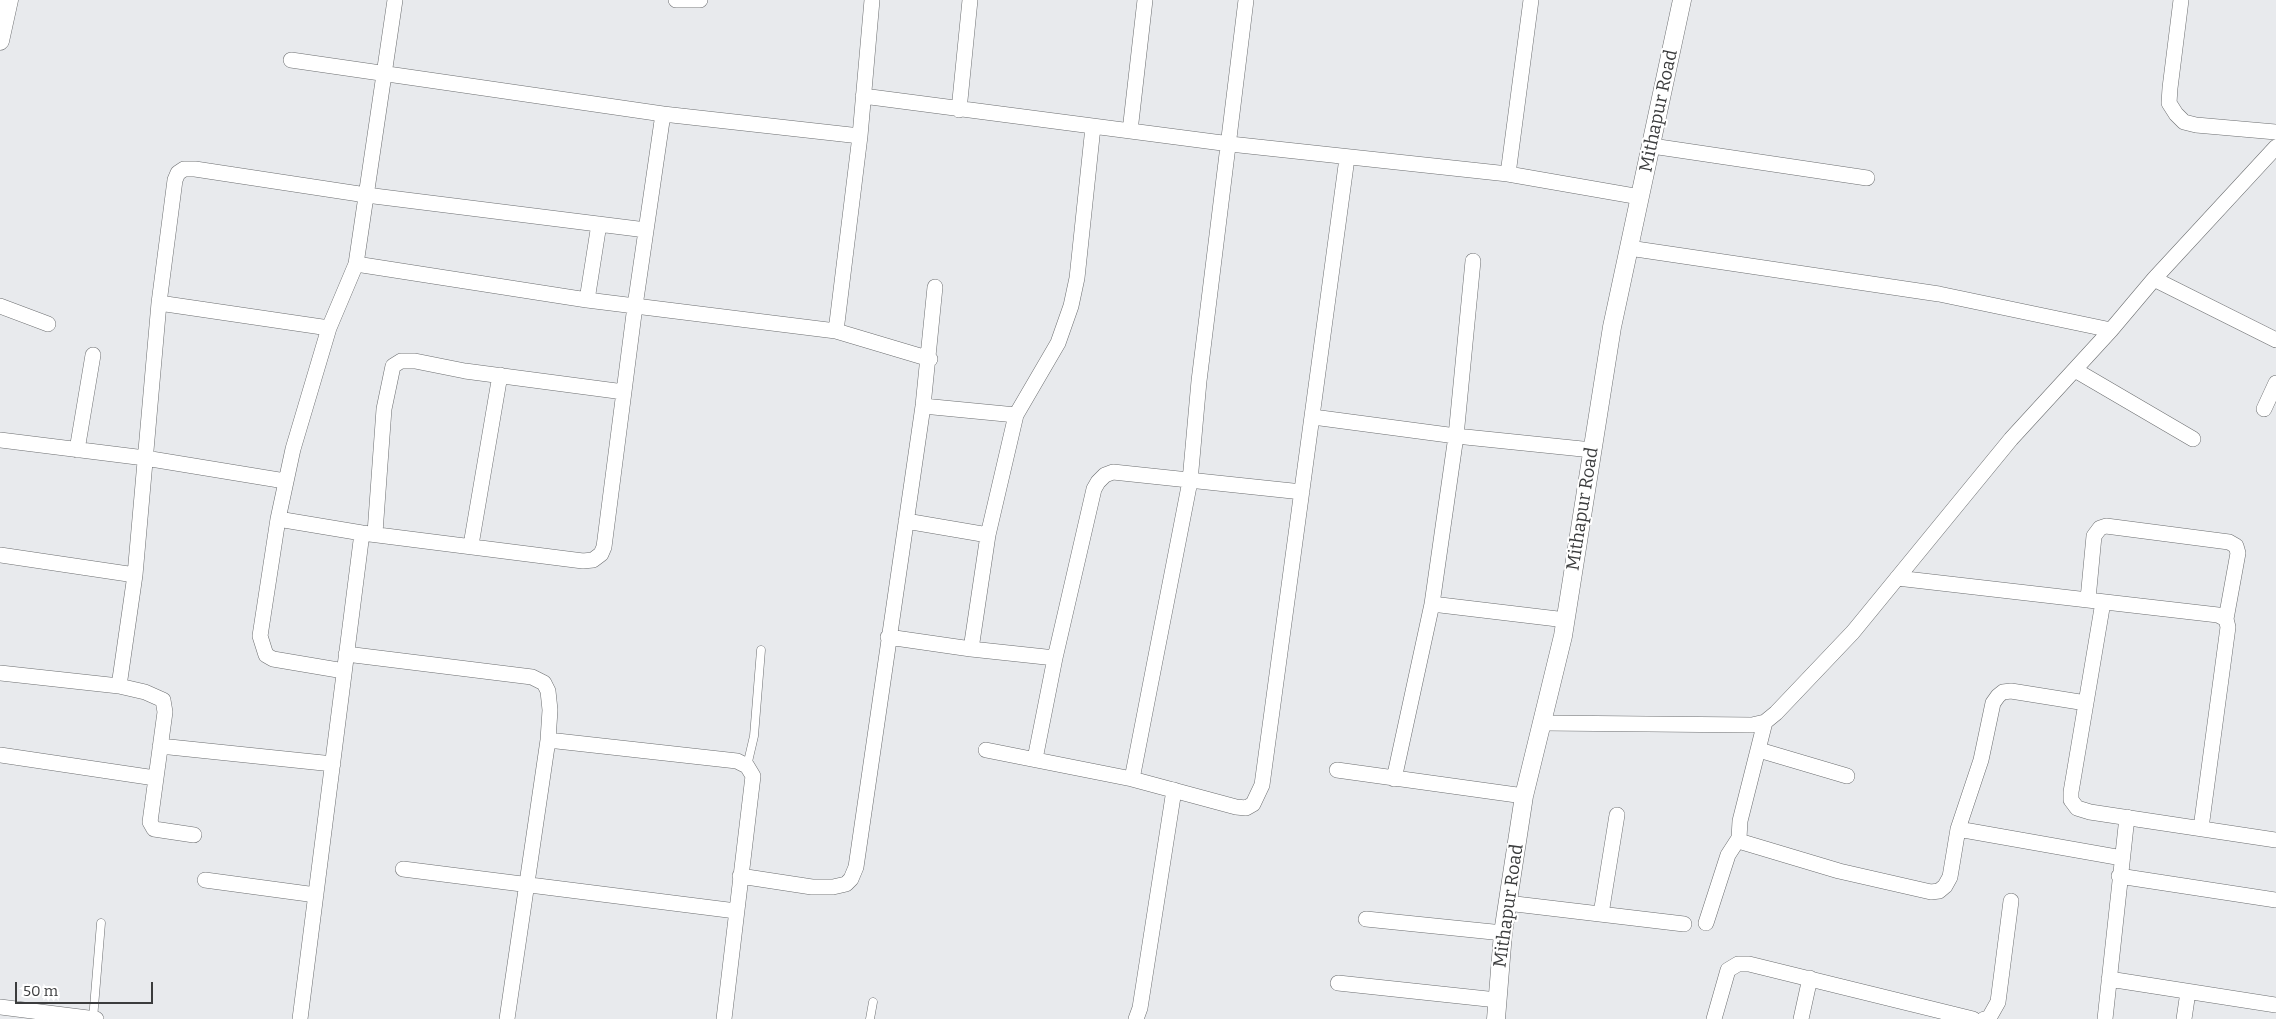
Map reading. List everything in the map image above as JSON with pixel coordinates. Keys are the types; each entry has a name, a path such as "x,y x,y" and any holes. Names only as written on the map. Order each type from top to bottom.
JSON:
{"street":[{"path":"0,41 2,21 8,0"},
{"path":"344,671 273,659 266,655 263,650 260,636 278,519 293,449 329,328 356,264 395,0"},
{"path":"676,0 700,0"},
{"path":"836,331 860,136 872,0"},
{"path":"959,110 970,0"},
{"path":"1130,130 1146,0"},
{"path":"1132,778 1190,481 1199,381 1230,144 1246,0"},
{"path":"1508,174 1531,0"},
{"name":"Mithapur Road","path":"1496,1019 1503,934 1524,796 1543,723 1566,620 1612,327 1682,0"},
{"path":"2181,0 2169,103 2176,114 2184,122 2276,132"},
{"path":"291,60 663,114 860,136"},
{"path":"863,96 1230,144 1508,174 1640,197"},
{"path":"278,519 583,561 593,560 601,554 604,547 635,306 663,114"},
{"path":"971,649 988,535 1016,415 1058,343 1071,306 1076,278 1093,127"},
{"path":"1652,146 1867,178"},
{"path":"1543,723 1752,725 1765,722 1776,713 1853,632 2011,439 2111,330 2154,279 2276,147"},
{"path":"986,750 1132,778 1236,807 1246,808 1253,804 1262,785 1347,158"},
{"path":"119,686 135,575 159,303 175,180 178,173 184,169 195,168 366,195 646,230"},
{"path":"587,300 599,224"},
{"path":"1629,248 1939,294 2111,330"},
{"path":"1394,779 1432,604 1456,436 1473,261"},
{"path":"356,264 587,300 836,331 930,359"},
{"path":"2154,279 2276,340"},
{"path":"740,876 812,887 833,887 846,884 851,879 856,867 930,359 936,287"},
{"path":"159,303 329,328"},
{"path":"0,306 48,324"},
{"path":"77,450 94,355"},
{"path":"300,1019 346,654 369,533 384,409 393,366 401,361 415,361 500,376 624,392"},
{"path":"2075,370 2193,439"},
{"path":"471,546 500,376"},
{"path":"2264,409 2276,383"},
{"path":"923,406 1016,415"},
{"path":"1313,417 1456,436 1592,450"},
{"path":"0,440 144,458 285,481"},
{"path":"1035,759 1055,658 1094,489 1104,475 1113,472 1302,492"},
{"path":"906,521 988,535"},
{"path":"2088,599 2094,536 2100,528 2106,526 2230,542 2236,546 2238,554 2226,619 2228,627 2201,828"},
{"path":"0,555 135,575"},
{"path":"1897,578 2088,599 2218,616 2226,619"},
{"path":"2103,602 2071,800 2077,808 2090,812 2276,840"},
{"path":"1432,604 1566,620"},
{"path":"888,637 971,649 1055,658"},
{"path":"346,654 532,677 544,682 548,691 550,710 548,740 507,1019"},
{"path":"0,673 119,686 146,692 163,700 165,712 150,822 154,829 194,835"},
{"path":"1739,838 1748,845 1839,871 1931,892 1939,892 1950,877 1958,829 1981,760 1993,703 1998,696 2002,692 2011,691 2086,703"},
{"path":"1706,923 1728,856 1739,838 1740,822 1765,722"},
{"path":"548,740 737,761 747,766 753,776 724,1019"},
{"path":"160,746 333,764"},
{"path":"1759,750 1847,776"},
{"path":"0,755 155,778"},
{"path":"1337,770 1524,796"},
{"path":"1136,1019 1140,1008 1174,790"},
{"path":"1601,914 1617,815"},
{"path":"2105,1019 2119,876 2127,818"},
{"path":"1958,829 2122,858"},
{"path":"403,869 736,911"},
{"path":"2119,876 2276,900"},
{"path":"205,880 316,895"},
{"path":"1984,1019 1989,1018 1998,1002 2010,901"},
{"path":"1508,903 1684,924"},
{"path":"1366,918 1503,934"},
{"path":"1714,1019 1724,978 1728,970 1738,964 1749,964 1810,978 1972,1019"},
{"path":"1801,1019 1810,978"},
{"path":"2109,979 2276,1005"},
{"path":"1338,982 1497,1000"},
{"path":"2184,1019 2188,992"},
{"path":"0,1007 23,1014 95,1019"}],"lane":[{"path":"747,766 754,736 761,650"},
{"path":"95,1019 101,922"},
{"path":"870,1019 872,1002"}]}
